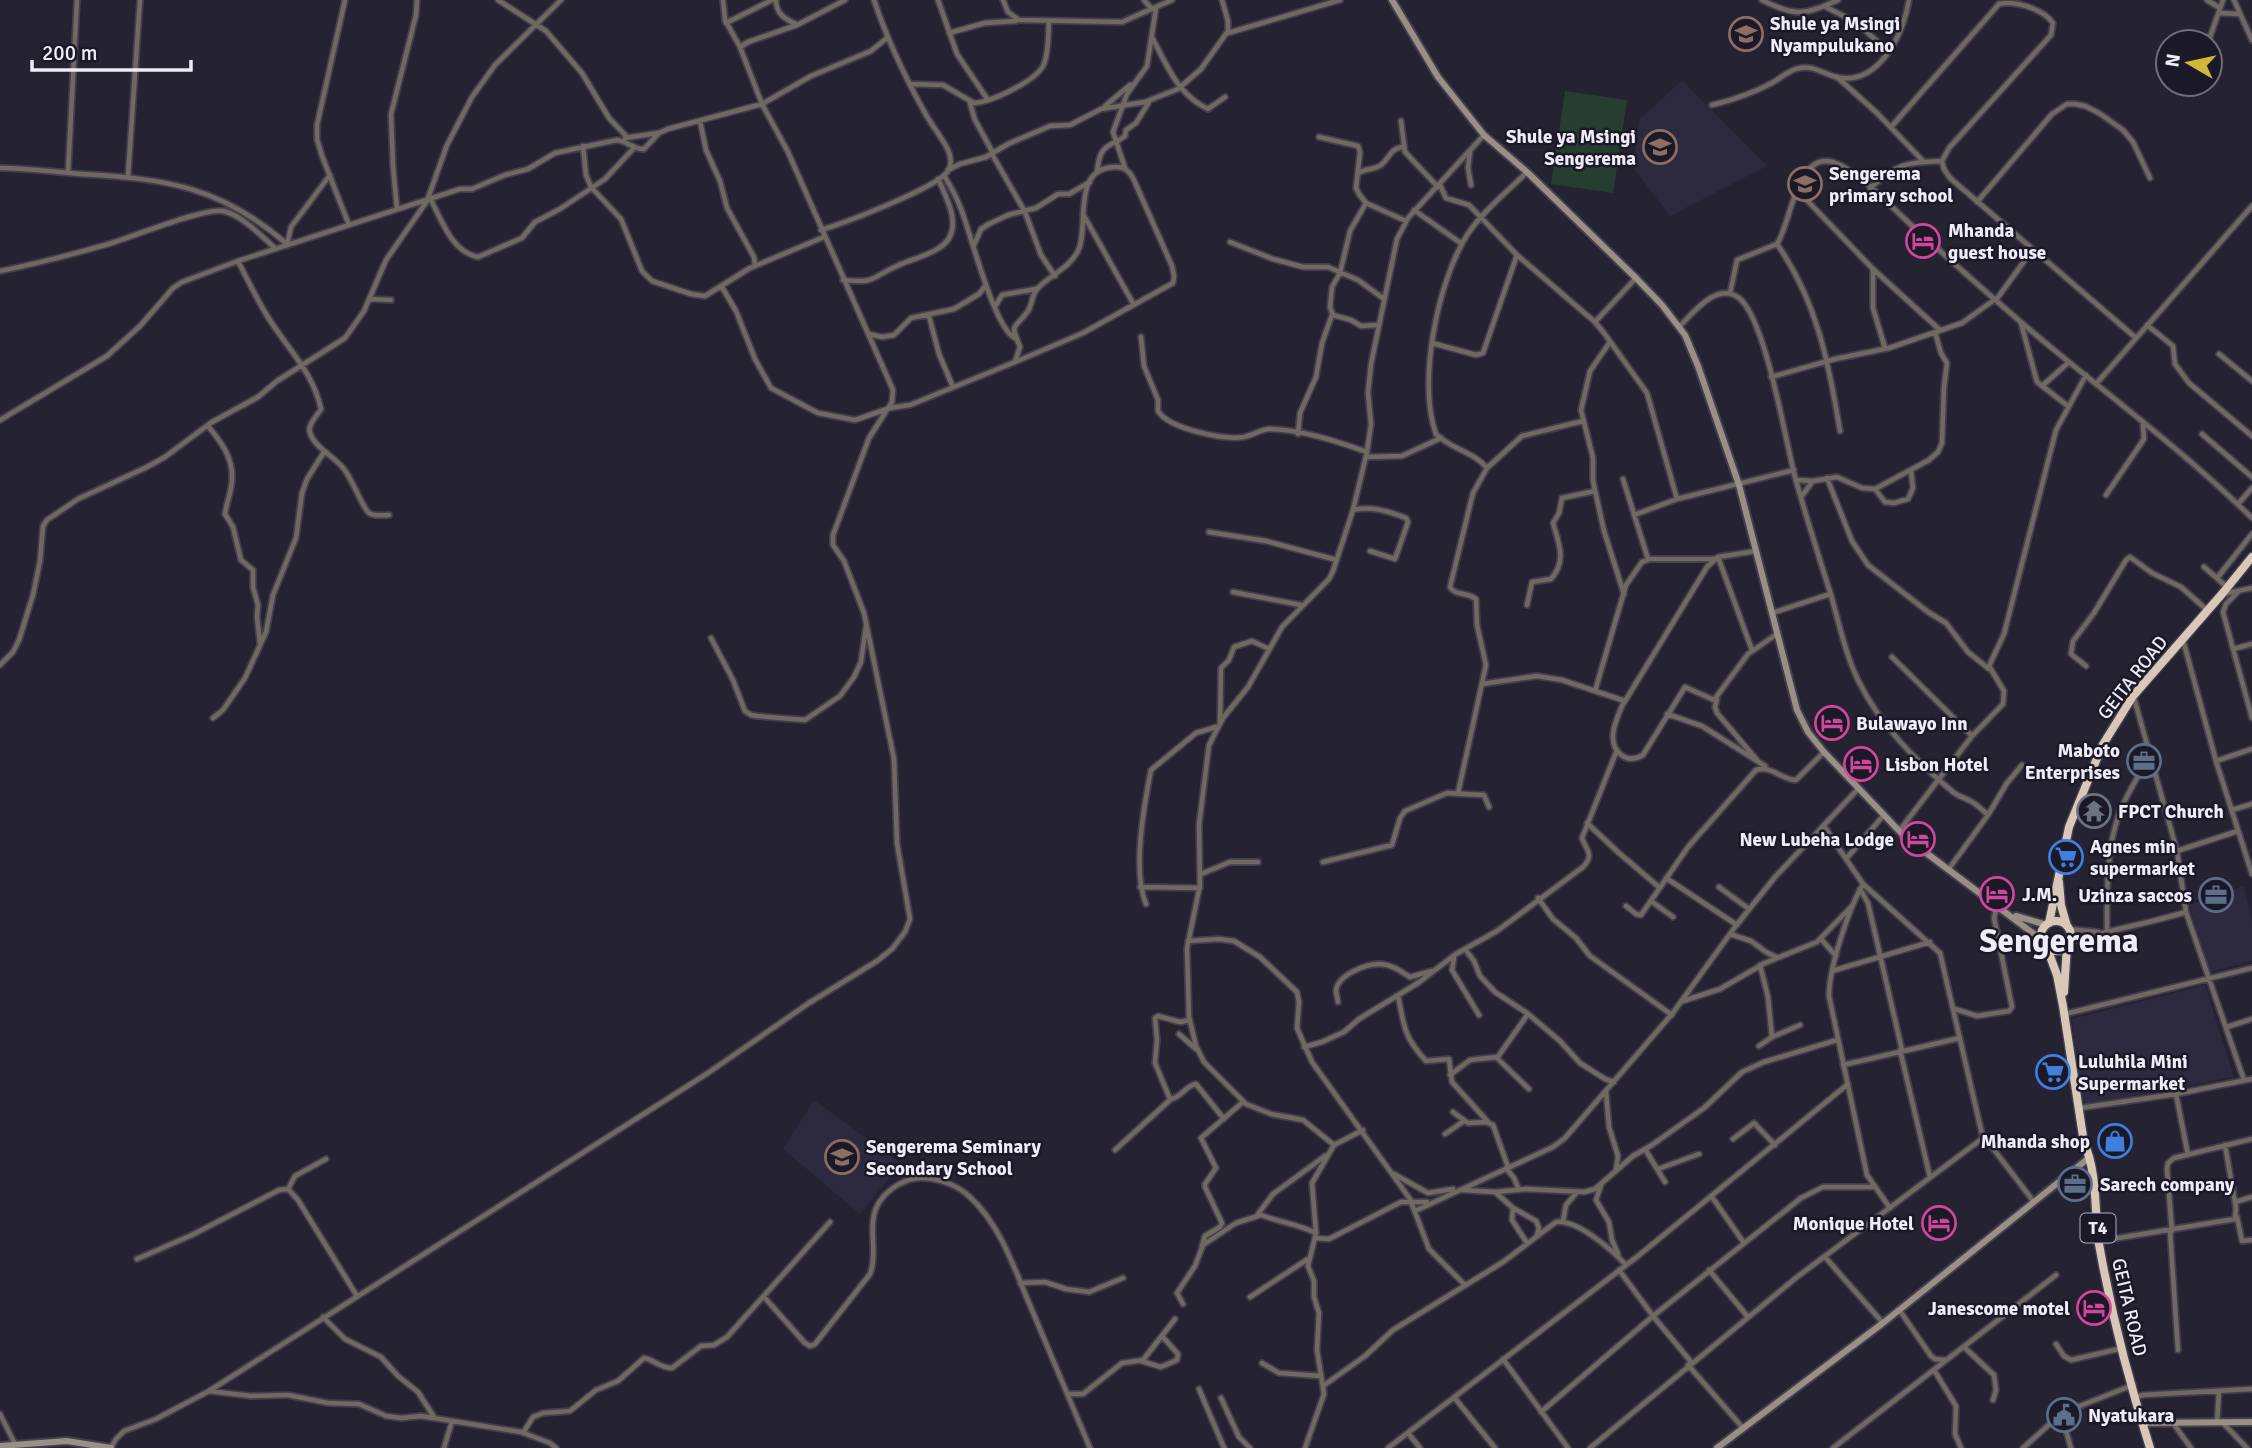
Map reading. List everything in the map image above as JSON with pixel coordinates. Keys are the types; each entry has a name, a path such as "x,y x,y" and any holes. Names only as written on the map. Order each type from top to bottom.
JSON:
{"highway":[{"name":"GEITA ROAD","path":"2150,1448 2123,1349 2099,1241 2090,1157 2084,1143 2064,1010 2057,975 2044,944 2043,929 2048,924 2069,827 2102,746 2133,696 2252,557"},
{"name":"GEITA ROAD","path":"2058,876 2069,944 2064,972 2064,1010"},
{"path":"2048,924 2059,922 2068,928"},
{"path":"2044,944 2057,951 2069,944"}],"main road":[{"path":"1392,0 1438,77 1484,135 1527,172 1636,278 1662,304 1679,327 1698,366 1739,485 1797,710 1808,732 1899,831 1948,871 2011,915 2044,944"},
{"path":"2011,915 2048,924"},
{"path":"1719,1447 1884,1324 2090,1157"},
{"path":"2142,1423 2252,1422"},
{"path":"0,1446 67,1441 111,1448"}],"street":[{"path":"68,173 72,54 77,0"},
{"path":"128,176 139,0"},
{"path":"345,0 317,125 317,139 349,225"},
{"path":"397,209 391,114 416,15 416,0"},
{"path":"498,0 547,31 582,73 609,118 627,137"},
{"path":"0,665 13,652 19,640 33,595 42,534 47,520 78,499 147,467 345,338 364,311 386,260 429,201 447,145 472,97 495,65 559,0"},
{"path":"111,1448 124,1431 156,1419 209,1391 708,1073 809,1003 877,961 900,938 910,919 897,843 897,777 867,622 844,561 833,545 833,535 869,438 890,408 894,395 788,152 762,104 740,47 726,23 723,0"},
{"path":"726,23 774,0 781,14 797,24"},
{"path":"740,47 826,12 845,0"},
{"path":"821,230 872,212 938,179 948,170 951,159 887,38 874,0"},
{"path":"937,0 962,63 988,100"},
{"path":"1003,0 1012,16 1023,21"},
{"path":"1144,0 1154,8"},
{"path":"949,33 985,23 1117,23 1172,0"},
{"path":"1101,109 1149,101 1180,88 1201,69 1227,34 1228,21 1222,0"},
{"path":"1227,34 1340,0"},
{"path":"1762,0 1793,13 1803,13 1838,0"},
{"path":"1836,77 1860,76 1880,62 1889,52 1904,23 1909,0"},
{"path":"2207,0 2219,10 2240,14"},
{"path":"2213,28 2223,0"},
{"path":"2234,0 2252,40"},
{"path":"1891,127 2001,2 2011,1 2038,8 2046,14 2053,23 2051,35 1949,148 1942,161 1944,169 1977,202 2136,338"},
{"path":"1825,6 1857,23 1889,52"},
{"path":"948,170 993,154 1050,126 1070,125 1101,109 1147,66 1154,8"},
{"path":"910,84 943,85 970,103 988,100 1040,71 1046,53 1049,21"},
{"path":"0,420 107,356 182,282 237,261 397,209 460,189 472,189 528,169 555,153 627,137 659,133 762,104 811,76 871,51 887,38"},
{"path":"1152,39 1180,88 1192,99 1208,109 1225,97"},
{"path":"1712,105 1747,95 1801,67 1818,69 1836,77 1891,127 1924,162"},
{"path":"722,287 736,311 765,379 778,393 818,413 843,419 855,420 890,408 910,405 1083,332 1170,285 1174,276 1115,142 1115,127 1135,80"},
{"path":"1097,173 1100,153 1105,147 1125,136 1126,130 1136,123 1149,101"},
{"path":"970,103 975,120 1025,212 1041,256 1055,276"},
{"path":"1977,202 2052,114 2067,104 2085,106 2123,130 2139,150 2150,178"},
{"path":"701,121 706,150 720,181 727,208 754,257 755,266"},
{"path":"1401,121 1403,147 1413,163 1439,186 1446,198 1469,205 1517,255 1595,322 1611,342 1647,393 1676,499"},
{"path":"617,140 628,142 640,150 659,133"},
{"path":"1334,1145 1303,1120 1262,1112 1243,1102 1204,1062 1197,1049 1190,1020 1188,942 1200,888 1199,825 1205,760 1218,725 1248,687 1282,627 1329,579 1353,510 1366,454 1371,418 1369,384 1378,325 1397,239 1406,220 1484,135"},
{"path":"1319,136 1358,146 1360,152 1357,192 1366,203 1406,220"},
{"path":"583,146 586,175 591,188 621,219 642,271 652,281 705,296 755,266 824,237"},
{"path":"1358,173 1379,167 1395,148 1403,147"},
{"path":"429,201 458,247 478,257 522,238 535,222 609,175 634,148"},
{"path":"1470,151 1468,168 1471,185"},
{"path":"1730,293 1737,260 1777,244 1786,228 1797,191 1809,168 1825,161 1836,162 1870,188 2021,323 2192,461 2252,518"},
{"path":"1870,188 1892,169 1907,164 1942,161"},
{"path":"0,168 128,176 162,181 206,193 247,214 287,245"},
{"path":"973,249 977,235 989,224 1008,215 1036,208 1058,194 1069,194 1107,168 1125,169"},
{"path":"1487,468 1479,459 1441,438 1434,430 1429,369 1432,343 1444,291 1462,244 1480,217 1527,172"},
{"path":"287,245 291,227 331,174"},
{"path":"944,175 961,207 973,249 1007,332 1016,338"},
{"path":"843,279 873,281 892,268 938,249 947,241 953,214 938,179"},
{"path":"996,306 1002,295 1036,289 1068,264 1079,249 1082,214 1090,181"},
{"path":"1796,480 1813,481 1837,477 1862,488 1875,489 1929,460 1938,452 1942,443 1947,363 1941,353 1937,331 1797,191"},
{"path":"1298,434 1300,413 1315,377 1322,342 1332,315 1332,289 1340,274 1348,236 1366,203"},
{"path":"2096,384 2252,206"},
{"path":"0,271 106,245 198,214 219,210 226,211 244,222 275,249"},
{"path":"1415,210 1462,244"},
{"path":"1082,214 1134,305"},
{"path":"1230,242 1273,259 1308,268 1328,267 1358,280 1384,299"},
{"path":"1777,244 1799,276 1828,362 1840,431"},
{"path":"1772,377 1885,348 1962,323 1995,300 2033,249"},
{"path":"1432,343 1476,355 1483,353 1517,255"},
{"path":"237,261 267,316 302,364 321,409 309,430 324,452 342,466 354,482 367,512 373,515 389,515"},
{"path":"1873,269 1873,308 1885,348"},
{"path":"1595,322 1636,278"},
{"path":"868,334 882,337 894,335 909,319 959,307 979,294 986,284"},
{"path":"1014,362 1020,349 1013,333 1014,328 1030,307 1036,289"},
{"path":"1679,327 1718,294 1730,293 1741,300 1753,316 1772,377 1801,498 1848,656 1869,701 1894,736 1938,779 1988,815"},
{"path":"370,299 391,300"},
{"path":"1332,315 1351,320 1360,326 1378,325"},
{"path":"929,316 939,354 953,387"},
{"path":"2021,323 2035,378 2068,406"},
{"path":"2147,326 2173,346 2175,364 2191,385 2252,436"},
{"path":"1141,337 1144,366 1158,400 1158,411 1163,418 1194,431 1241,437 1266,429 1334,441 1366,454 1402,456 1441,438"},
{"path":"1611,342 1588,376 1581,410 1594,463 1595,491 1604,531 1624,594"},
{"path":"2219,354 2252,381"},
{"path":"2042,386 2069,362"},
{"path":"1990,670 1991,658 2004,634 2052,441 2086,375"},
{"path":"1458,793 1487,660 1477,625 1476,599 1472,595 1455,592 1450,587 1473,493 1487,468 1522,436 1583,421"},
{"path":"2106,495 2144,439 2143,424"},
{"path":"208,426 221,440 231,463 231,488 225,514 233,527 241,560 253,570 260,643"},
{"path":"2203,434 2252,477"},
{"path":"213,718 223,710 245,678 266,632 273,595 296,538 302,493 307,479 324,452"},
{"path":"1634,515 1676,499 1794,470"},
{"path":"1875,489 1885,502 1894,503 1908,499 1913,488 1911,471"},
{"path":"1827,478 1852,541 1868,565 1946,623 1968,652 1990,670 2004,691 2004,700 1998,710 1972,736 1899,831"},
{"path":"1623,479 1648,559"},
{"path":"1801,498 1813,481"},
{"path":"2238,504 2252,488"},
{"path":"1527,605 1532,582 1551,579 1560,565 1560,547 1553,523 1559,513 1562,498 1595,491"},
{"path":"1353,510 1382,510 1406,518 1408,522 1395,558 1370,551"},
{"path":"1209,532 1266,541 1337,560"},
{"path":"2217,578 2252,534"},
{"path":"1595,691 1629,579 1642,562 1648,559 1716,558 1757,551"},
{"path":"2086,666 2071,654 2073,641 2130,557 2152,573 2181,587 2207,610"},
{"path":"1716,558 1752,650"},
{"path":"1716,558 1707,567 1625,701 1616,719 1614,746 1617,750 1625,758 1633,760 1643,755 1685,687 1712,701 1752,650 1777,634"},
{"path":"2204,567 2217,578 2225,591 2239,592 2252,588"},
{"path":"1233,592 1302,605"},
{"path":"2239,592 2222,612 2250,698 2252,718"},
{"path":"1772,612 1830,594"},
{"path":"711,638 733,680 745,711 757,716 805,720 829,705 849,685 860,662 867,622"},
{"path":"2182,638 2216,761 2252,874"},
{"path":"1218,725 1221,668 1229,660 1234,647 1252,641 1269,649"},
{"path":"2233,649 2252,643"},
{"path":"1892,657 1972,736"},
{"path":"1482,684 1537,676 1562,680 1625,701"},
{"path":"1718,695 1715,705 1717,713 1759,763"},
{"path":"2133,696 2177,851 2186,912 2244,1080"},
{"path":"1667,714 1702,726 1790,780 1796,780 1824,752"},
{"path":"1146,904 1140,887 1142,841 1152,768 1195,733 1218,725"},
{"path":"1304,1047 1341,1035 1361,1017 1398,995 1465,948 1497,931 1588,862 1590,851 1582,839 1617,750"},
{"path":"2216,761 2252,750"},
{"path":"2104,932 2112,846 2119,814 2150,756"},
{"path":"1948,871 2022,765"},
{"path":"1626,906 1641,915 1701,830 1756,770 1770,770"},
{"path":"1415,1211 1429,1202 1558,1144 1672,1015 1730,933 1775,877 1858,789"},
{"path":"1323,862 1392,845 1396,839 1400,818 1405,811 1447,793 1484,795 1489,807"},
{"path":"2231,810 2252,804"},
{"path":"1846,859 1883,816"},
{"path":"1587,823 1660,888"},
{"path":"1824,826 1862,886 1868,903 1930,1177"},
{"path":"2177,851 2238,831"},
{"path":"1201,874 1230,862 1258,862"},
{"path":"1666,878 1737,925"},
{"path":"1862,886 1831,972 1829,996 1867,1175 1890,1208"},
{"path":"1862,886 1930,942 1942,956 1983,1138 2034,1202"},
{"path":"1140,887 1200,888"},
{"path":"1719,887 1749,909"},
{"path":"1538,898 1553,919 1576,938 1589,955 1672,1015"},
{"path":"1651,901 1673,917"},
{"path":"1682,1001 1720,989 1763,964 1821,939 1854,903"},
{"path":"1954,1009 1977,1016 2009,1011 2011,1007 1994,920 1997,906"},
{"path":"2069,944 2104,932 2147,924 2186,912"},
{"path":"2068,928 2104,932"},
{"path":"1730,933 1751,941 1778,957"},
{"path":"1188,942 1229,939 1273,968 1298,995 1296,1022 1304,1047 1330,1089 1363,1130 1411,1200 1429,1250 1464,1284"},
{"path":"1821,939 1836,956"},
{"path":"1831,972 1930,942"},
{"path":"1465,948 1479,974 1493,990 1528,1014 1560,1041 1580,1063 1614,1082"},
{"path":"1763,950 1772,1037"},
{"path":"1456,954 1452,960 1452,970 1479,1015"},
{"path":"1338,1002 1338,985 1351,973 1373,965 1397,967 1412,977 1438,968"},
{"path":"2064,1010 2252,968"},
{"path":"1398,995 1407,1037 1426,1062 1448,1059 1452,1082 1494,1128 1507,1167 1519,1190"},
{"path":"1450,1075 1470,1060 1497,1057 1528,1014"},
{"path":"1171,1099 1165,1091 1155,1063 1157,1040 1154,1021 1158,1016 1181,1022 1190,1020"},
{"path":"2227,1027 2252,1019"},
{"path":"1759,1046 1800,1025"},
{"path":"1179,1034 1197,1049"},
{"path":"1843,1065 1960,1038"},
{"path":"1394,1173 1428,1193 1457,1189 1495,1192 1590,1191 1601,1185 1626,1161 1704,1108 1742,1072 1764,1062 1837,1040"},
{"path":"1497,1057 1529,1089"},
{"path":"2080,1108 2176,1094 2252,1079"},
{"path":"1115,1150 1171,1099 1194,1084 1224,1119"},
{"path":"1388,1448 1712,1197 1848,1084"},
{"path":"1606,1092 1609,1127 1618,1153 1626,1161"},
{"path":"2176,1094 2188,1154"},
{"path":"1182,1304 1177,1293 1195,1266 1205,1236 1222,1223 1205,1185 1215,1172 1215,1166 1201,1140 1243,1102"},
{"path":"1453,1112 1471,1124 1488,1122"},
{"path":"1445,1134 1464,1121"},
{"path":"1733,1139 1754,1123 1775,1145"},
{"path":"1305,1448 1323,1399 1317,1349 1320,1313 1315,1299 1314,1281 1308,1268 1315,1236 1312,1182 1334,1145 1363,1130"},
{"path":"1590,1448 1748,1317 1983,1138"},
{"path":"2178,1350 2167,1165 2174,1158 2252,1139"},
{"path":"2225,1145 2242,1241 2252,1240"},
{"path":"1645,1149 1665,1182"},
{"path":"1258,1215 1273,1194 1329,1153"},
{"path":"1615,1171 1618,1153"},
{"path":"1658,1169 1699,1154"},
{"path":"288,1189 295,1176 326,1159"},
{"path":"764,1297 804,1343 816,1345 870,1274 874,1259 873,1223 880,1201 905,1181 918,1178 944,1182 958,1188 977,1204 1007,1251 1090,1448"},
{"path":"1601,1185 1596,1200 1609,1222 1612,1240 1620,1258"},
{"path":"1541,1412 1709,1270 1809,1192 1832,1186 1873,1186"},
{"path":"288,1189 298,1200 357,1296"},
{"path":"137,1259 192,1235 279,1190 288,1189"},
{"path":"1495,1192 1513,1209 1538,1223 1536,1236"},
{"path":"1563,1221 1566,1205 1577,1192"},
{"path":"1712,1197 1744,1243"},
{"path":"2235,1202 2252,1198"},
{"path":"1201,1248 1236,1223 1258,1215 1299,1225 1326,1240 1393,1205 1411,1200 1429,1202"},
{"path":"1513,1209 1511,1220 1527,1243"},
{"path":"2099,1241 2232,1220 2236,1213"},
{"path":"1323,1386 1365,1356 1393,1330 1503,1262 1554,1223 1563,1221 1609,1247 1626,1265"},
{"path":"523,1433 533,1417 543,1413 570,1411 596,1390 618,1381 644,1358 666,1368 678,1365 701,1346 715,1345 727,1337 830,1222"},
{"path":"1825,1257 1884,1324"},
{"path":"1250,1297 1310,1258"},
{"path":"1619,1270 1690,1364 1743,1428"},
{"path":"1709,1270 1748,1317"},
{"path":"1833,1448 2056,1275"},
{"path":"1020,1283 1045,1282 1086,1292 1123,1278"},
{"path":"1900,1311 1933,1359 1935,1369 1956,1406 1955,1434 1961,1448"},
{"path":"323,1317 345,1339 381,1357 398,1376 418,1392 434,1418"},
{"path":"1141,1361 1175,1319"},
{"path":"1068,1394 1083,1394 1122,1363 1141,1361 1161,1367 1177,1360 1178,1354 1162,1336"},
{"path":"2056,1344 2064,1356 2071,1360 2123,1349"},
{"path":"1965,1348 1994,1375 1996,1390 1993,1400"},
{"path":"1503,1359 1568,1448"},
{"path":"1933,1359 1946,1360"},
{"path":"1262,1363 1279,1373 1321,1376"},
{"path":"2023,1448 2061,1413 2133,1385"},
{"path":"1199,1389 1224,1448"},
{"path":"2136,1397 2252,1390"},
{"path":"209,1391 251,1396 288,1395 367,1406 386,1416 434,1418 523,1433 556,1448"},
{"path":"2220,1391 2220,1423 2247,1448"},
{"path":"1454,1397 1494,1448"},
{"path":"1221,1398 1239,1437 1250,1448"},
{"path":"2061,1413 2071,1448"},
{"path":"0,1414 15,1444"},
{"path":"444,1448 452,1421"},
{"path":"2173,1423 2191,1448"},
{"path":"1408,1433 1420,1448"}],"shaded area":[{"path":"1682,80 1767,166 1670,216 1632,166 1640,119"},
{"path":"2244,886 2252,922 2252,961 2209,972 2189,905"},
{"path":"2205,985 2234,1077 2082,1105 2072,1019"},
{"name":"Sengerema Seminary Secondary School","path":"814,1100 901,1164 860,1214 783,1149"}],"green space":[{"path":"1565,91 1627,100 1613,193 1551,184"}],"place":[{"name":"Shule ya Msingi Nyampulukano","path":"1746,34"},
{"name":"Shule ya Msingi Sengerema","path":"1660,147"},
{"name":"Sengerema primary school","path":"1805,184"},
{"name":"Mhanda guest house","path":"1923,241"},
{"name":"Bulawayo Inn","path":"1832,723"},
{"name":"Maboto Enterprises","path":"2144,761"},
{"name":"Lisbon Hotel","path":"1861,764"},
{"name":"FPCT Church","path":"2094,811"},
{"name":"New Lubeha Lodge","path":"1918,839"},
{"name":"Agnes min supermarket","path":"2066,857"},
{"name":"J.M.","path":"1997,894"},
{"name":"Uzinza saccos","path":"2216,895"},
{"name":"Luluhila Mini Supermarket","path":"2053,1072"},
{"name":"Mhanda shop","path":"2115,1141"},
{"name":"Sengerema Seminary Secondary School","path":"842,1157"},
{"name":"Sarech company","path":"2075,1184"},
{"name":"Monique Hotel","path":"1939,1223"},
{"name":"Janescome motel","path":"2094,1308"},
{"name":"Nyatukara","path":"2064,1415"}],"district":[{"name":"Sengerema","path":"2059,940"}]}
